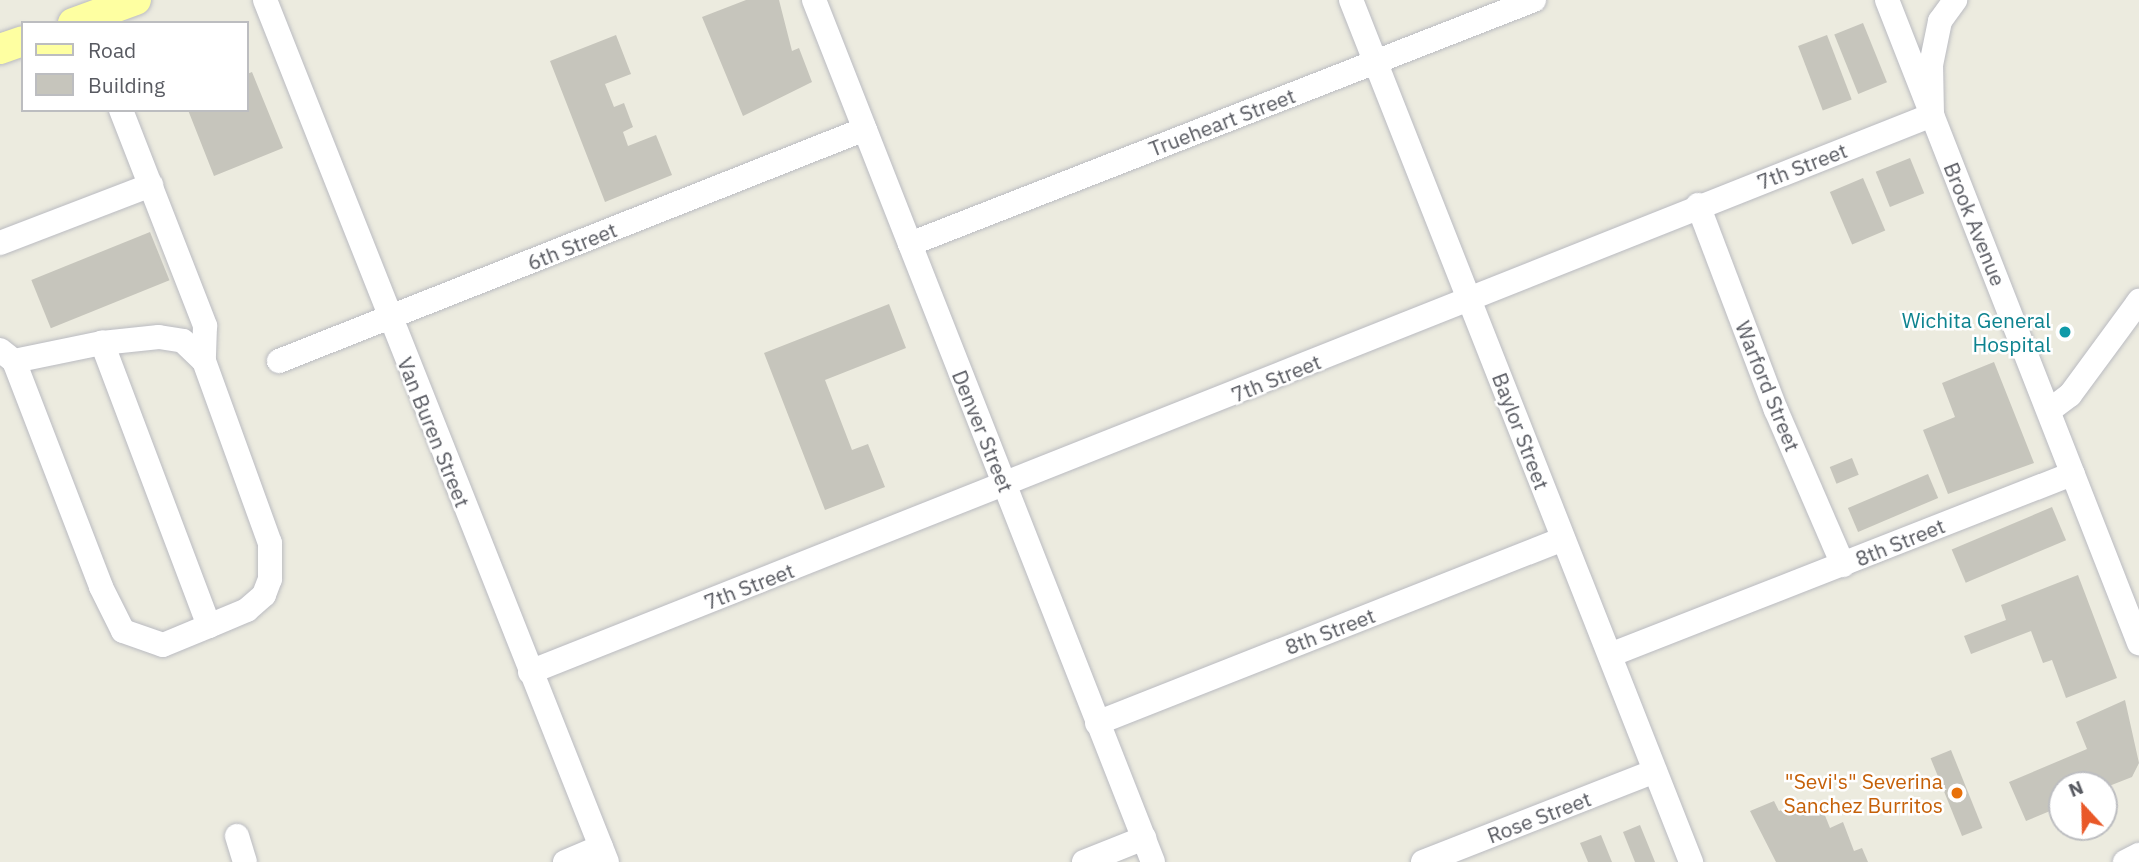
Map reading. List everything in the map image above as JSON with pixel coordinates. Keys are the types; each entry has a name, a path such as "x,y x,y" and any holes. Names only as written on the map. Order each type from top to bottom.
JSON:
{"main road":[{"path":"81,21 136,0"},
{"path":"0,49 21,42"}],"street":[{"name":"Van Buren Street","path":"265,0 604,855"},
{"name":"Denver Street","path":"814,0 1153,862"},
{"name":"Baylor Street","path":"1351,0 1690,862"},
{"name":"Trueheart Street","path":"910,244 1534,0"},
{"name":"Brook Avenue","path":"1887,0 2050,410 2139,643"},
{"path":"1932,115 1931,65 1940,22 1955,0"},
{"path":"1904,41 1940,22"},
{"path":"122,112 205,326 204,361 270,542 270,579 264,595 247,610 163,645 123,631 101,587 7,356 159,337 183,341 204,361"},
{"name":"7th Street","path":"530,672 1470,301 1699,205 1932,115"},
{"name":"6th Street","path":"279,361 865,129"},
{"path":"0,243 151,185"},
{"name":"Warford Street","path":"1699,205 1776,410 1843,565"},
{"path":"2050,410 2070,395 2139,301"},
{"path":"102,343 209,626"},
{"name":"8th Street","path":"1610,655 2073,474"},
{"name":"8th Street","path":"1097,723 1563,539"},
{"name":"Rose Street","path":"1423,862 1655,771"},
{"path":"237,836 245,862"},
{"path":"1084,862 1144,838"},
{"path":"565,862 604,855"}],"building":[{"path":"746,0 779,0 792,51 799,48 812,82 743,116 702,17"},
{"path":"1863,23 1887,82 1858,94 1834,35"},
{"path":"616,35 631,74 605,84 614,107 624,103 633,127 623,132 628,146 656,135 672,175 605,202 550,61"},
{"path":"1827,35 1852,99 1823,111 1798,46"},
{"path":"252,72 283,148 214,176 189,112 248,112 248,74"},
{"path":"1910,158 1924,193 1890,207 1876,172"},
{"path":"1863,178 1885,230 1852,245 1830,192"},
{"path":"150,232 169,280 51,328 31,280"},
{"path":"889,304 906,348 825,380 852,450 868,444 885,487 825,510 764,353"},
{"path":"1994,362 2034,463 1948,494 1923,430 1955,417 1942,383"},
{"path":"1852,458 1859,475 1836,484 1830,467"},
{"path":"1928,474 1938,498 1858,532 1848,508"},
{"path":"2052,507 2066,540 1966,583 1952,550"},
{"path":"2078,575 2117,678 2066,698 2052,660 2043,663 2031,631 1971,654 1964,636 2006,620 2001,605"},
{"path":"2125,700 2139,763 2132,777 2118,782 2118,771 2048,771 2048,812 2026,821 2009,782 2087,749 2076,722"},
{"name":"\"Sevi's\" Severina Sanchez Burritos","path":"1951,750 1982,828 1962,836 1931,758"},
{"path":"1774,801 1779,811 1802,802 1805,810 1820,803 1830,828 1843,822 1854,851 1862,848 1868,862 1776,862 1750,811"},
{"path":"1640,825 1655,862 1635,862 1623,832"},
{"path":"1601,835 1612,862 1588,862 1580,843"}],"place":[{"name":"Wichita General Hospital","path":"2065,332"},
{"name":"\"Sevi's\" Severina Sanchez Burritos","path":"1957,793"}]}
